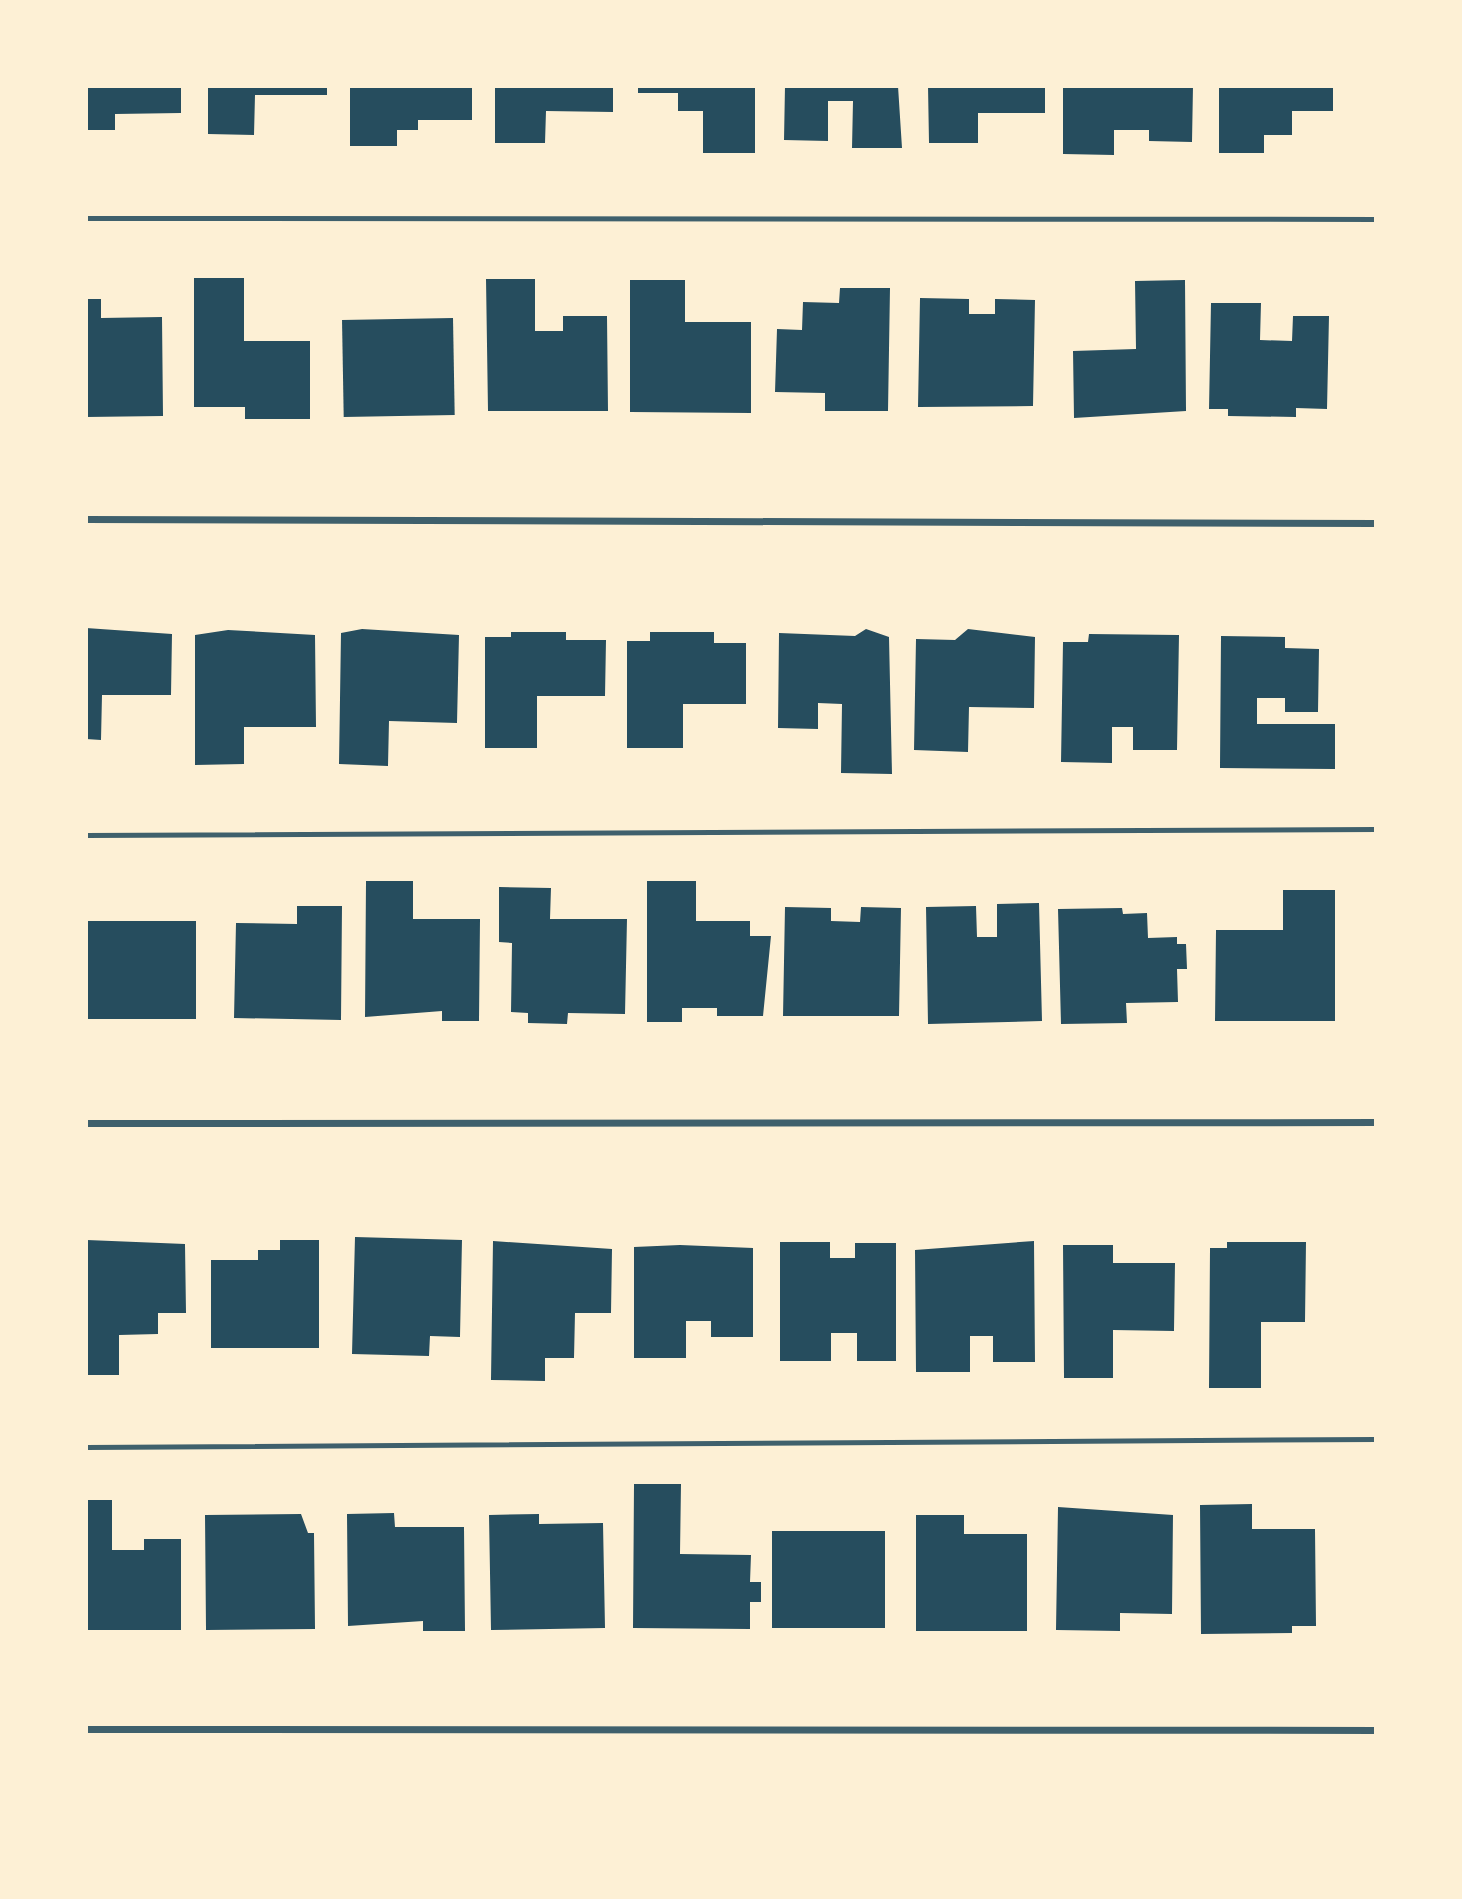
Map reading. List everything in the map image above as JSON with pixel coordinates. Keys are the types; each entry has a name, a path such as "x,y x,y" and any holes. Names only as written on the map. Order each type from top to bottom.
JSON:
{"street":[{"path":"86,519 1376,523"},
{"path":"86,1123 1376,1122"},
{"path":"86,1729 1376,1730"}],"lane":[{"path":"86,218 1376,219"},
{"path":"86,835 1376,829"},
{"path":"86,1447 1376,1439"}],"building":[{"path":"86,86 181,86 181,113 115,114 115,130 86,130"},
{"path":"208,86 327,86 327,95 255,95 254,135 208,134"},
{"path":"350,86 472,86 472,120 418,120 418,130 397,130 397,146 350,146"},
{"path":"495,86 613,86 613,112 546,111 545,143 495,143"},
{"path":"638,86 755,86 755,153 703,153 703,111 678,111 678,93 638,93"},
{"path":"785,86 898,86 902,148 852,148 853,101 828,101 828,141 784,140"},
{"path":"928,86 1045,86 1045,113 978,113 978,143 929,143"},
{"path":"1063,86 1193,86 1192,142 1149,141 1149,130 1114,130 1114,155 1063,154"},
{"path":"1219,86 1333,86 1333,111 1292,111 1292,135 1264,135 1264,153 1219,153"},
{"path":"194,278 244,278 244,341 310,341 310,419 245,419 245,407 194,407"},
{"path":"486,279 535,279 535,331 563,331 563,316 607,316 608,411 488,411"},
{"path":"630,280 685,280 685,322 751,322 751,413 630,412"},
{"path":"1185,280 1186,411 1074,418 1073,351 1136,349 1135,281"},
{"path":"840,288 890,288 888,411 825,411 825,393 775,392 777,329 802,330 803,302 839,303"},
{"path":"920,298 969,299 969,314 995,314 995,299 1035,300 1033,406 918,407"},
{"path":"86,299 101,299 101,318 162,317 163,416 86,417"},
{"path":"1211,303 1261,303 1260,340 1292,341 1293,316 1329,316 1327,409 1296,408 1296,417 1228,416 1228,409 1209,409"},
{"path":"453,318 455,415 344,417 342,320"},
{"path":"86,628 172,634 171,695 102,695 101,740 86,739"},
{"path":"362,629 459,635 457,723 389,721 388,766 339,764 341,633"},
{"path":"866,629 889,637 892,774 841,773 842,704 818,703 818,729 778,728 779,633 855,636"},
{"path":"968,629 1035,637 1034,708 969,707 968,752 914,750 916,639 955,640"},
{"path":"228,630 315,635 316,727 244,727 244,764 195,765 195,635"},
{"path":"511,632 566,632 566,640 606,640 605,696 537,696 537,748 485,748 485,637 511,637"},
{"path":"650,632 714,632 714,643 746,643 746,704 683,704 683,748 627,748 627,641 650,641"},
{"path":"1089,634 1179,635 1177,750 1133,750 1133,727 1112,727 1112,763 1061,762 1063,642 1088,642"},
{"path":"1221,636 1285,637 1285,648 1319,649 1318,712 1285,712 1285,698 1257,698 1257,724 1335,724 1335,769 1220,768"},
{"path":"366,881 413,881 413,919 480,919 479,1021 442,1021 442,1011 365,1017"},
{"path":"647,881 696,881 696,921 750,921 750,936 771,936 763,1016 717,1016 717,1008 682,1008 682,1022 647,1022"},
{"path":"499,887 551,888 550,919 627,919 625,1014 568,1013 567,1024 528,1023 528,1013 511,1012 512,943 499,942"},
{"path":"1283,890 1335,890 1335,1021 1215,1021 1216,930 1283,930"},
{"path":"1039,903 1042,1021 928,1024 926,907 976,906 977,937 997,937 997,904"},
{"path":"297,906 342,906 341,1020 234,1018 236,923 297,924"},
{"path":"785,907 831,908 831,921 860,922 861,907 901,908 899,1016 783,1016"},
{"path":"1122,908 1123,914 1147,913 1148,938 1177,937 1177,944 1186,944 1187,969 1177,969 1178,1002 1126,1003 1127,1023 1061,1024 1058,909"},
{"path":"86,921 196,921 196,1019 86,1019"},
{"path":"355,1237 462,1240 460,1337 430,1336 429,1356 352,1354"},
{"path":"87,1240 185,1244 186,1313 158,1313 158,1334 119,1335 119,1375 86,1375"},
{"path":"280,1240 319,1240 319,1348 211,1348 211,1260 258,1260 258,1250 280,1250"},
{"path":"493,1241 612,1249 611,1313 575,1313 574,1358 545,1358 545,1381 491,1380"},
{"path":"1034,1241 1035,1362 993,1362 993,1336 970,1336 970,1372 916,1372 915,1250"},
{"path":"780,1242 830,1242 830,1258 855,1258 855,1243 896,1243 896,1361 857,1361 857,1333 831,1333 831,1361 780,1361"},
{"path":"1227,1242 1306,1242 1305,1322 1261,1322 1261,1388 1209,1388 1210,1248 1227,1248"},
{"path":"680,1245 753,1248 753,1337 711,1337 711,1321 686,1321 686,1358 634,1358 634,1247"},
{"path":"1063,1245 1113,1245 1113,1263 1175,1263 1174,1331 1113,1330 1113,1378 1064,1378"},
{"path":"634,1484 681,1484 680,1554 751,1555 750,1582 761,1582 761,1602 750,1602 750,1629 633,1628"},
{"path":"86,1500 112,1500 112,1550 144,1550 144,1539 181,1539 181,1630 86,1630"},
{"path":"1252,1504 1252,1529 1315,1529 1316,1626 1292,1626 1292,1633 1201,1634 1200,1505"},
{"path":"1058,1507 1173,1515 1172,1614 1120,1613 1120,1631 1056,1630"},
{"path":"394,1513 395,1527 464,1527 465,1631 423,1631 423,1621 348,1626 347,1514"},
{"path":"301,1514 308,1533 314,1533 315,1629 206,1630 205,1515"},
{"path":"539,1514 539,1524 603,1523 605,1628 491,1630 489,1515"},
{"path":"916,1515 964,1515 964,1534 1027,1534 1027,1631 916,1631"},
{"path":"772,1531 885,1531 885,1628 772,1628"}]}
